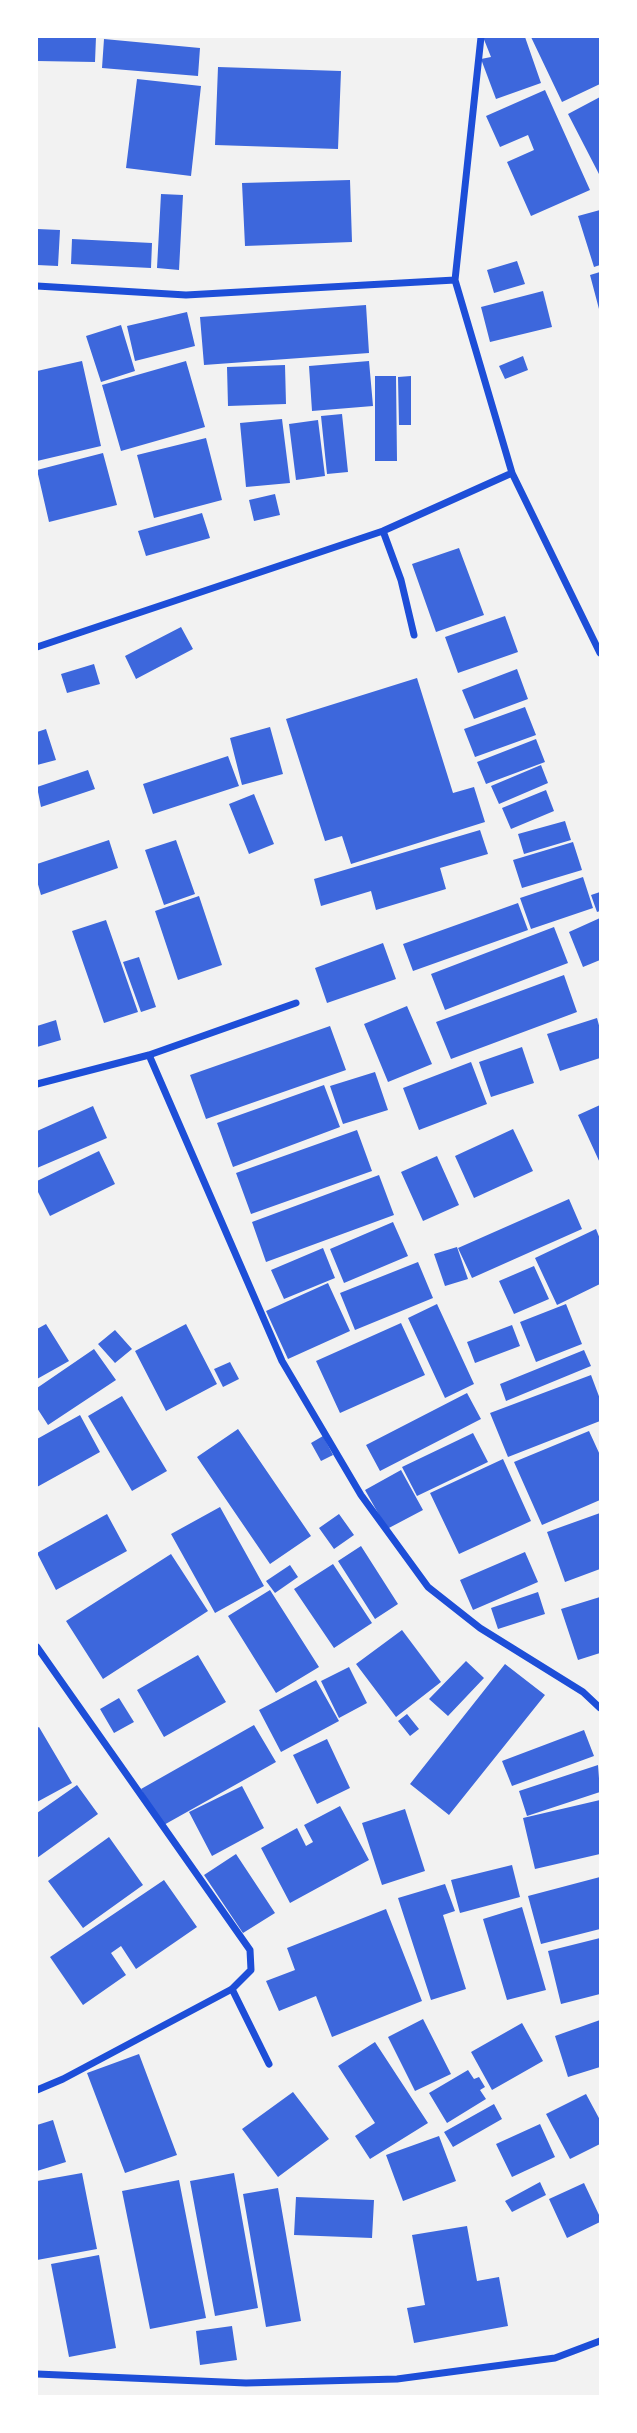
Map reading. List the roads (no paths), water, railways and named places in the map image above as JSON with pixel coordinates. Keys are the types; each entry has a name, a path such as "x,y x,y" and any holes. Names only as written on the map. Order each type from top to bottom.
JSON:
{"street":[{"path":"481,37 454,280 512,473 600,653"},
{"path":"37,286 186,295 454,280"},
{"path":"37,647 383,531 512,473"},
{"path":"383,531 401,580 414,635"},
{"path":"37,1084 149,1055 296,1003"},
{"path":"149,1055 282,1361 361,1495 428,1587 480,1628 583,1692 600,1708"},
{"path":"37,1647 250,1950 251,1970 232,1989 37,2090"},
{"path":"232,1989 269,2064"},
{"path":"37,2373 246,2383 397,2379 555,2358 600,2341"}]}
